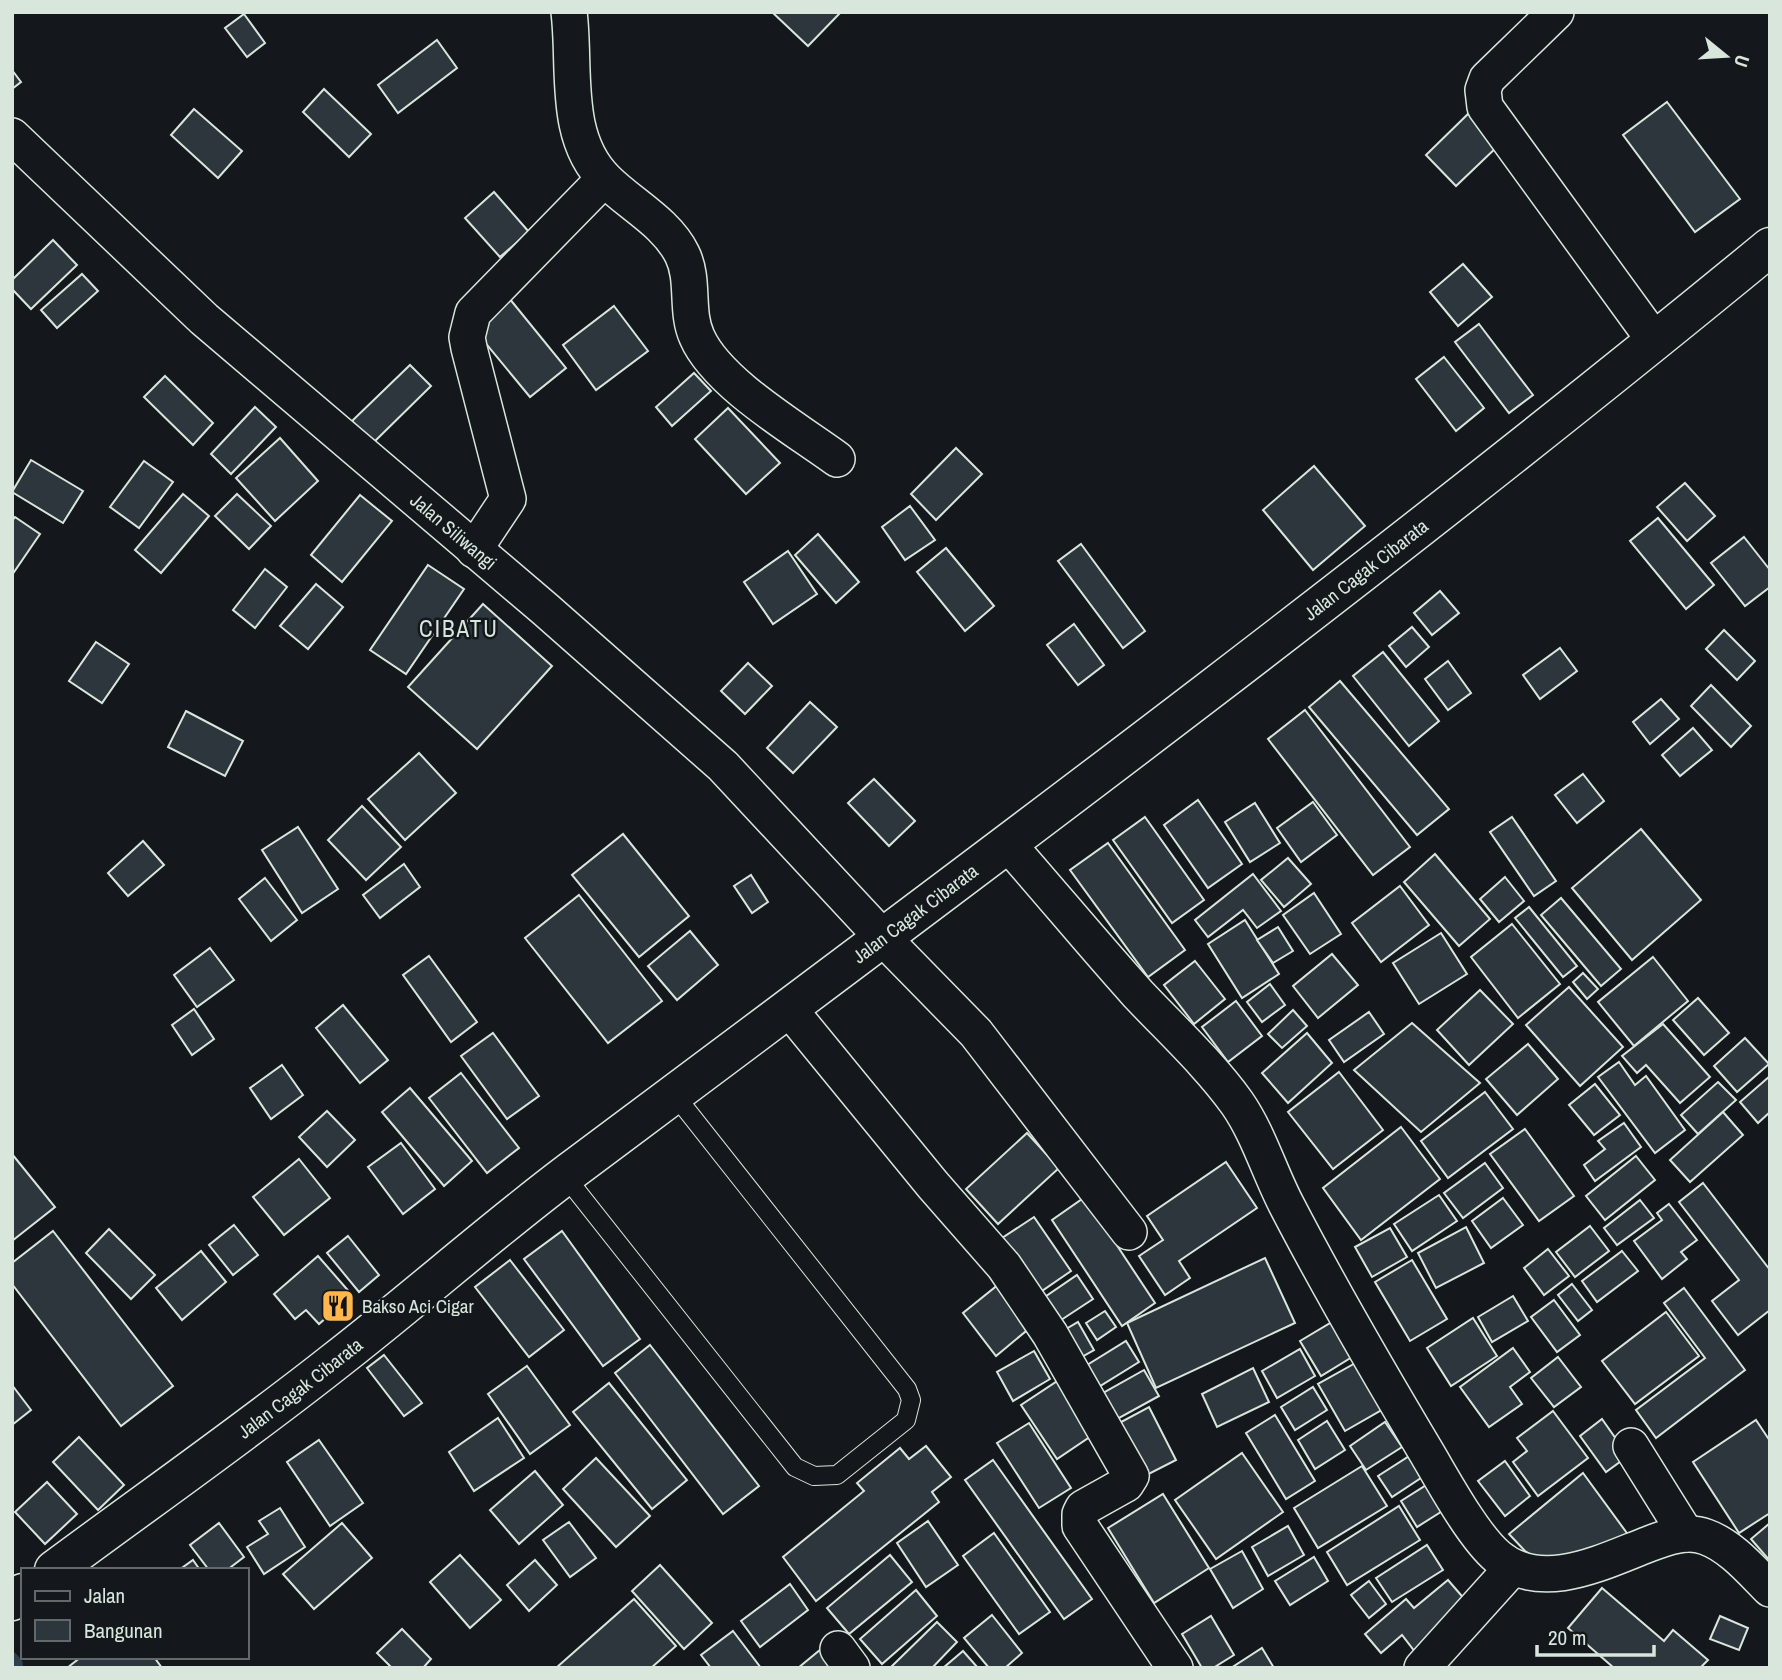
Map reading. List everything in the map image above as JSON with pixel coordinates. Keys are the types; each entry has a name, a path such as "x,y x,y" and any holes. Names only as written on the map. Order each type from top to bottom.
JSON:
{"highway":[{"name":"Jalan Cagak Cibarata","path":"57,1568 332,1364 565,1176 884,939 1273,641 1655,341 1770,247"}],"street":[{"path":"569,12 574,112 580,136 604,179 670,234 683,256 690,283 690,317 696,337 705,352 738,386 836,459"},
{"path":"1556,12 1487,79 1483,90 1485,107 1655,341"},
{"name":"Jalan Siliwangi","path":"12,136 204,319 723,766 884,939 976,1033 1129,1233"},
{"path":"474,550 508,499 469,348 467,337 473,313 604,179"},
{"path":"1007,843 1080,930 1238,1105 1285,1203 1378,1371 1487,1546 1513,1567 1549,1574 1578,1570 1667,1537 1686,1534 1707,1537 1737,1556 1770,1589"},
{"path":"789,1009 933,1185 1004,1266 1050,1334 1094,1408 1131,1476 1126,1484 1080,1510 1080,1526 1175,1668"},
{"path":"1631,1446 1686,1534"},
{"path":"1422,1668 1513,1567"}],"lane":[{"path":"565,1176 795,1467 814,1476 837,1475 906,1420 911,1400 907,1389 674,1094"}],"building":[{"path":"772,12 841,12 808,46"},
{"path":"244,14 265,43 247,57 225,28"},
{"path":"437,40 457,68 398,113 378,85"},
{"path":"12,70 21,82 12,89"},
{"path":"324,89 371,134 349,157 303,112"},
{"path":"1667,102 1740,199 1695,232 1623,135"},
{"path":"194,109 242,151 218,178 171,135"},
{"path":"1470,112 1500,144 1456,186 1426,155"},
{"path":"494,192 529,232 500,257 465,218"},
{"path":"53,240 77,265 31,309 12,289 12,280"},
{"path":"1463,264 1492,297 1458,326 1430,292"},
{"path":"82,274 98,291 57,328 41,310"},
{"path":"509,298 566,368 530,397 473,328"},
{"path":"614,306 648,351 596,390 563,345"},
{"path":"1479,324 1533,395 1509,413 1455,342"},
{"path":"1444,357 1484,408 1456,431 1416,379"},
{"path":"410,365 431,386 373,443 352,421"},
{"path":"694,373 711,391 672,426 656,407"},
{"path":"165,376 213,423 193,445 144,397"},
{"path":"255,407 276,427 231,474 211,454"},
{"path":"728,408 780,463 746,494 695,439"},
{"path":"280,438 318,481 275,521 236,478"},
{"path":"956,448 982,474 936,520 911,494"},
{"path":"31,460 83,491 63,523 12,492"},
{"path":"144,461 173,482 139,528 110,507"},
{"path":"1314,466 1365,526 1313,570 1263,510"},
{"path":"1685,483 1715,516 1687,541 1657,507"},
{"path":"183,494 209,516 161,573 135,550"},
{"path":"237,494 271,526 249,549 215,516"},
{"path":"360,495 392,521 342,582 311,555"},
{"path":"910,506 935,540 905,560 882,527"},
{"path":"15,517 40,534 12,575 12,521"},
{"path":"1658,518 1714,585 1686,609 1630,541"},
{"path":"818,534 859,582 836,603 795,555"},
{"path":"1744,537 1770,570 1770,587 1745,606 1711,563"},
{"path":"1081,544 1145,631 1123,648 1058,561"},
{"path":"946,548 994,606 965,631 917,572"},
{"path":"788,551 817,594 773,624 744,582"},
{"path":"428,565 464,589 406,674 370,650"},
{"path":"265,569 287,587 255,628 233,610"},
{"path":"316,584 343,607 308,649 280,626"},
{"path":"1440,591 1459,613 1432,635 1414,613"},
{"path":"483,604 552,666 477,749 408,687"},
{"path":"1074,624 1104,665 1078,685 1047,645"},
{"path":"1412,627 1429,647 1406,667 1389,646"},
{"path":"1724,630 1755,661 1737,680 1706,649"},
{"path":"96,642 129,664 102,703 69,681"},
{"path":"1560,648 1577,671 1540,699 1523,675"},
{"path":"1383,652 1439,721 1409,746 1353,676"},
{"path":"1448,661 1471,693 1448,710 1425,679"},
{"path":"748,663 772,686 745,714 721,691"},
{"path":"1340,681 1449,809 1417,835 1309,707"},
{"path":"1711,685 1751,726 1731,747 1691,706"},
{"path":"1661,699 1679,719 1650,744 1633,722"},
{"path":"810,702 837,727 793,773 767,748"},
{"path":"1305,710 1410,847 1373,875 1268,739"},
{"path":"186,711 243,741 225,776 168,747"},
{"path":"1693,728 1712,750 1680,776 1662,755"},
{"path":"419,753 456,793 405,840 368,799"},
{"path":"1583,774 1604,801 1577,823 1555,795"},
{"path":"874,779 915,821 889,846 848,803"},
{"path":"1198,800 1242,864 1208,888 1164,825"},
{"path":"1313,802 1337,835 1301,862 1277,828"},
{"path":"1255,803 1280,843 1250,862 1225,822"},
{"path":"362,806 401,847 366,880 328,840"},
{"path":"1145,817 1204,900 1172,923 1113,840"},
{"path":"1512,817 1556,881 1534,896 1490,832"},
{"path":"298,827 338,889 302,913 262,850"},
{"path":"1641,829 1701,900 1632,960 1572,888"},
{"path":"623,834 689,916 639,957 572,875"},
{"path":"143,841 164,865 128,896 108,873"},
{"path":"1108,843 1185,950 1148,977 1070,870"},
{"path":"1435,854 1490,919 1459,946 1404,882"},
{"path":"1288,858 1311,884 1284,907 1261,880"},
{"path":"404,864 420,887 380,918 363,895"},
{"path":"1253,874 1281,911 1257,928 1243,910 1208,937 1195,920"},
{"path":"751,875 768,902 752,913 734,886"},
{"path":"1505,877 1524,901 1499,922 1480,899"},
{"path":"265,878 297,920 271,941 239,899"},
{"path":"1400,886 1429,925 1381,962 1352,923"},
{"path":"1314,893 1341,934 1310,954 1283,915"},
{"path":"579,895 662,1001 608,1043 525,938"},
{"path":"1561,898 1621,969 1601,986 1541,915"},
{"path":"1529,907 1577,966 1563,977 1515,918"},
{"path":"1245,920 1279,974 1242,998 1208,944"},
{"path":"1512,924 1560,984 1518,1018 1471,957"},
{"path":"1278,927 1293,951 1273,963 1257,940"},
{"path":"690,931 718,965 677,1000 648,966"},
{"path":"1441,933 1467,974 1419,1004 1393,963"},
{"path":"210,948 234,980 197,1007 174,975"},
{"path":"1332,954 1358,985 1318,1018 1293,986"},
{"path":"429,956 477,1022 451,1042 403,975"},
{"path":"1653,957 1688,1001 1634,1046 1598,1002"},
{"path":"1195,961 1225,999 1194,1024 1164,985"},
{"path":"1583,973 1598,989 1587,999 1573,982"},
{"path":"1270,984 1285,1005 1262,1022 1247,1002"},
{"path":"1569,987 1623,1047 1580,1086 1526,1025"},
{"path":"1480,990 1513,1024 1469,1065 1437,1030"},
{"path":"1698,998 1729,1033 1704,1055 1673,1020"},
{"path":"1236,1001 1262,1036 1228,1062 1202,1027"},
{"path":"343,1005 388,1060 360,1083 316,1028"},
{"path":"194,1009 214,1039 192,1055 172,1025"},
{"path":"1293,1010 1307,1026 1282,1048 1268,1034"},
{"path":"1369,1012 1384,1034 1344,1062 1329,1040"},
{"path":"1412,1023 1480,1083 1421,1132 1354,1070"},
{"path":"1663,1024 1710,1077 1680,1103 1646,1065 1637,1073 1622,1056"},
{"path":"493,1033 539,1096 507,1119 461,1056"},
{"path":"1307,1033 1332,1063 1288,1103 1262,1073"},
{"path":"1745,1038 1769,1064 1737,1092 1714,1066"},
{"path":"1528,1044 1558,1079 1517,1115 1486,1079"},
{"path":"1619,1062 1635,1085 1646,1076 1685,1130 1655,1153 1598,1077"},
{"path":"282,1065 303,1095 271,1119 250,1088"},
{"path":"1339,1072 1383,1130 1333,1169 1288,1112"},
{"path":"461,1073 519,1148 487,1173 429,1098"},
{"path":"1770,1076 1770,1112 1758,1123 1740,1102"},
{"path":"1718,1082 1736,1100 1698,1134 1681,1115"},
{"path":"1595,1084 1620,1115 1594,1135 1569,1105"},
{"path":"410,1088 472,1161 444,1186 382,1112"},
{"path":"1485,1092 1513,1129 1448,1178 1421,1141"},
{"path":"327,1111 355,1140 327,1167 299,1137"},
{"path":"1723,1112 1743,1135 1690,1182 1670,1160"},
{"path":"1624,1123 1641,1147 1595,1181 1584,1165 1605,1149 1598,1141"},
{"path":"1401,1127 1440,1179 1361,1240 1323,1188"},
{"path":"1525,1129 1574,1196 1539,1221 1490,1154"},
{"path":"1027,1133 1059,1168 998,1224 966,1189"},
{"path":"401,1143 435,1189 403,1214 368,1167"},
{"path":"12,1154 55,1207 12,1241"},
{"path":"1636,1156 1655,1180 1605,1220 1586,1196"},
{"path":"299,1159 330,1198 284,1235 253,1197"},
{"path":"1226,1162 1257,1208 1179,1261 1190,1278 1165,1295 1139,1256 1163,1240 1147,1216"},
{"path":"1485,1163 1503,1188 1463,1218 1444,1193"},
{"path":"1703,1183 1770,1270 1770,1310 1738,1335 1712,1301 1739,1280 1679,1202"},
{"path":"1439,1195 1457,1221 1412,1251 1394,1224"},
{"path":"1085,1197 1155,1303 1122,1326 1052,1220"},
{"path":"1503,1198 1523,1225 1491,1248 1472,1221"},
{"path":"1640,1200 1654,1218 1617,1245 1604,1228"},
{"path":"1669,1204 1697,1240 1681,1252 1687,1259 1662,1279 1634,1241 1662,1220 1657,1213"},
{"path":"1034,1217 1071,1271 1036,1295 999,1240"},
{"path":"234,1225 258,1255 233,1275 209,1245"},
{"path":"1590,1226 1609,1251 1575,1277 1556,1252"},
{"path":"1466,1227 1484,1263 1436,1288 1418,1253"},
{"path":"1390,1228 1407,1257 1372,1277 1355,1247"},
{"path":"109,1229 155,1275 131,1299 86,1253"},
{"path":"53,1231 173,1386 121,1426 12,1284 12,1263"},
{"path":"562,1231 640,1339 603,1366 524,1259"},
{"path":"348,1236 379,1275 359,1292 327,1253"},
{"path":"1548,1249 1569,1276 1544,1295 1524,1268"},
{"path":"201,1251 226,1282 182,1320 156,1288"},
{"path":"1622,1251 1638,1271 1597,1302 1582,1281"},
{"path":"318,1256 352,1295 319,1324 306,1310 295,1319 274,1294"},
{"path":"1265,1258 1295,1323 1156,1388 1127,1323"},
{"path":"510,1260 564,1330 529,1357 475,1287"},
{"path":"1412,1260 1447,1319 1410,1341 1375,1282"},
{"path":"1077,1275 1093,1299 1052,1326 1036,1303"},
{"path":"1004,1280 1037,1322 996,1356 963,1313"},
{"path":"1572,1284 1592,1310 1578,1321 1558,1295"},
{"path":"1684,1288 1745,1370 1656,1438 1636,1410 1705,1358 1664,1303"},
{"path":"1513,1296 1528,1321 1492,1342 1478,1317"},
{"path":"1554,1300 1580,1335 1557,1352 1531,1317"},
{"path":"1105,1311 1116,1327 1097,1340 1086,1323"},
{"path":"1666,1312 1699,1356 1635,1404 1602,1361"},
{"path":"1473,1318 1497,1356 1451,1386 1427,1348"},
{"path":"1337,1319 1357,1354 1321,1376 1300,1341"},
{"path":"1078,1322 1094,1350 1071,1363 1056,1335"},
{"path":"1126,1341 1139,1362 1092,1391 1079,1370"},
{"path":"650,1345 759,1486 723,1514 615,1373"},
{"path":"1513,1348 1530,1372 1510,1387 1522,1404 1489,1427 1460,1387"},
{"path":"1300,1349 1315,1376 1277,1398 1262,1371"},
{"path":"1034,1351 1050,1379 1013,1401 997,1372"},
{"path":"384,1355 422,1403 404,1416 367,1368"},
{"path":"1558,1357 1581,1387 1554,1407 1531,1378"},
{"path":"1359,1361 1385,1408 1345,1431 1318,1384"},
{"path":"527,1366 570,1425 530,1454 488,1394"},
{"path":"1253,1368 1269,1402 1217,1427 1202,1394"},
{"path":"1144,1370 1159,1396 1110,1423 1096,1397"},
{"path":"1068,1374 1103,1428 1057,1459 1021,1405"},
{"path":"609,1383 687,1480 652,1509 573,1412"},
{"path":"12,1385 31,1410 12,1425"},
{"path":"1313,1387 1327,1410 1295,1430 1281,1407"},
{"path":"1149,1407 1176,1460 1135,1481 1108,1429"},
{"path":"1553,1411 1588,1458 1538,1496 1513,1462 1527,1451 1517,1438"},
{"path":"1275,1415 1315,1481 1286,1499 1246,1433"},
{"path":"498,1418 524,1458 474,1491 449,1452"},
{"path":"1602,1419 1628,1456 1606,1472 1580,1436"},
{"path":"1756,1420 1770,1441 1770,1513 1739,1533 1693,1462"},
{"path":"1327,1421 1345,1450 1315,1469 1298,1440"},
{"path":"1385,1422 1402,1447 1366,1470 1350,1446"},
{"path":"1029,1423 1071,1488 1039,1508 997,1443"},
{"path":"79,1437 124,1485 98,1510 53,1462"},
{"path":"319,1440 363,1503 330,1526 287,1462"},
{"path":"926,1446 951,1477 932,1492 939,1502 816,1601 783,1557 864,1491 857,1483 900,1448 909,1459"},
{"path":"1242,1453 1283,1512 1216,1559 1175,1500"},
{"path":"1414,1453 1427,1474 1392,1497 1378,1476"},
{"path":"596,1458 650,1516 616,1547 563,1489"},
{"path":"993,1460 1092,1599 1064,1619 965,1480"},
{"path":"1505,1461 1530,1496 1505,1516 1478,1481"},
{"path":"1362,1466 1387,1506 1318,1548 1294,1508"},
{"path":"535,1471 563,1505 519,1544 490,1510"},
{"path":"1583,1473 1632,1540 1542,1561 1525,1551 1509,1534"},
{"path":"47,1482 77,1514 45,1544 15,1512"},
{"path":"1428,1484 1444,1510 1417,1527 1401,1501"},
{"path":"1163,1494 1209,1568 1154,1603 1108,1528"},
{"path":"1399,1506 1420,1540 1347,1585 1327,1552"},
{"path":"280,1508 305,1547 264,1574 247,1547 268,1534 259,1521"},
{"path":"928,1521 958,1565 926,1587 897,1543"},
{"path":"569,1522 596,1558 570,1577 543,1540"},
{"path":"219,1523 244,1557 230,1568 207,1568 190,1545"},
{"path":"342,1523 372,1558 314,1609 283,1574"},
{"path":"1770,1523 1770,1561 1751,1539"},
{"path":"1288,1526 1304,1555 1268,1576 1252,1547"},
{"path":"994,1533 1050,1612 1019,1634 963,1556"},
{"path":"1427,1545 1443,1570 1392,1602 1376,1578"},
{"path":"1242,1551 1263,1589 1233,1608 1210,1569"},
{"path":"460,1555 501,1600 470,1628 430,1582"},
{"path":"890,1555 912,1582 849,1634 827,1608"},
{"path":"1314,1557 1328,1581 1290,1605 1275,1581"},
{"path":"193,1560 199,1568 182,1568"},
{"path":"535,1560 557,1585 529,1611 507,1585"},
{"path":"660,1565 712,1623 684,1649 632,1591"},
{"path":"1448,1580 1473,1609 1422,1661 1402,1635 1381,1653 1365,1634 1406,1599 1414,1608"},
{"path":"1369,1581 1386,1604 1369,1618 1351,1595"},
{"path":"790,1584 808,1610 760,1647 741,1621"},
{"path":"1602,1588 1664,1641 1673,1630 1708,1660 1702,1666 1704,1668 1614,1668 1568,1628"},
{"path":"916,1590 937,1616 882,1664 860,1639"},
{"path":"634,1599 676,1646 651,1668 556,1668"},
{"path":"992,1615 1022,1653 1005,1668 989,1668 964,1638"},
{"path":"1211,1616 1234,1655 1213,1668 1202,1668 1182,1634"},
{"path":"1720,1616 1748,1628 1739,1650 1710,1639"},
{"path":"937,1622 957,1642 932,1668 890,1668"},
{"path":"402,1629 431,1659 423,1668 392,1668 377,1653"},
{"path":"733,1631 761,1668 711,1668 701,1655"},
{"path":"826,1645 844,1668 798,1668"},
{"path":"1262,1648 1274,1668 1231,1668"},
{"path":"963,1651 978,1668 943,1668"},
{"path":"78,1659 155,1659 162,1668 67,1668"}],"waterway":[{"path":"12,1658 17,1664 12,1667"}],"place":[{"name":"Bakso Aci Cigar","path":"338,1306"}],"district":[{"name":"CIBATU","path":"459,628"}]}
